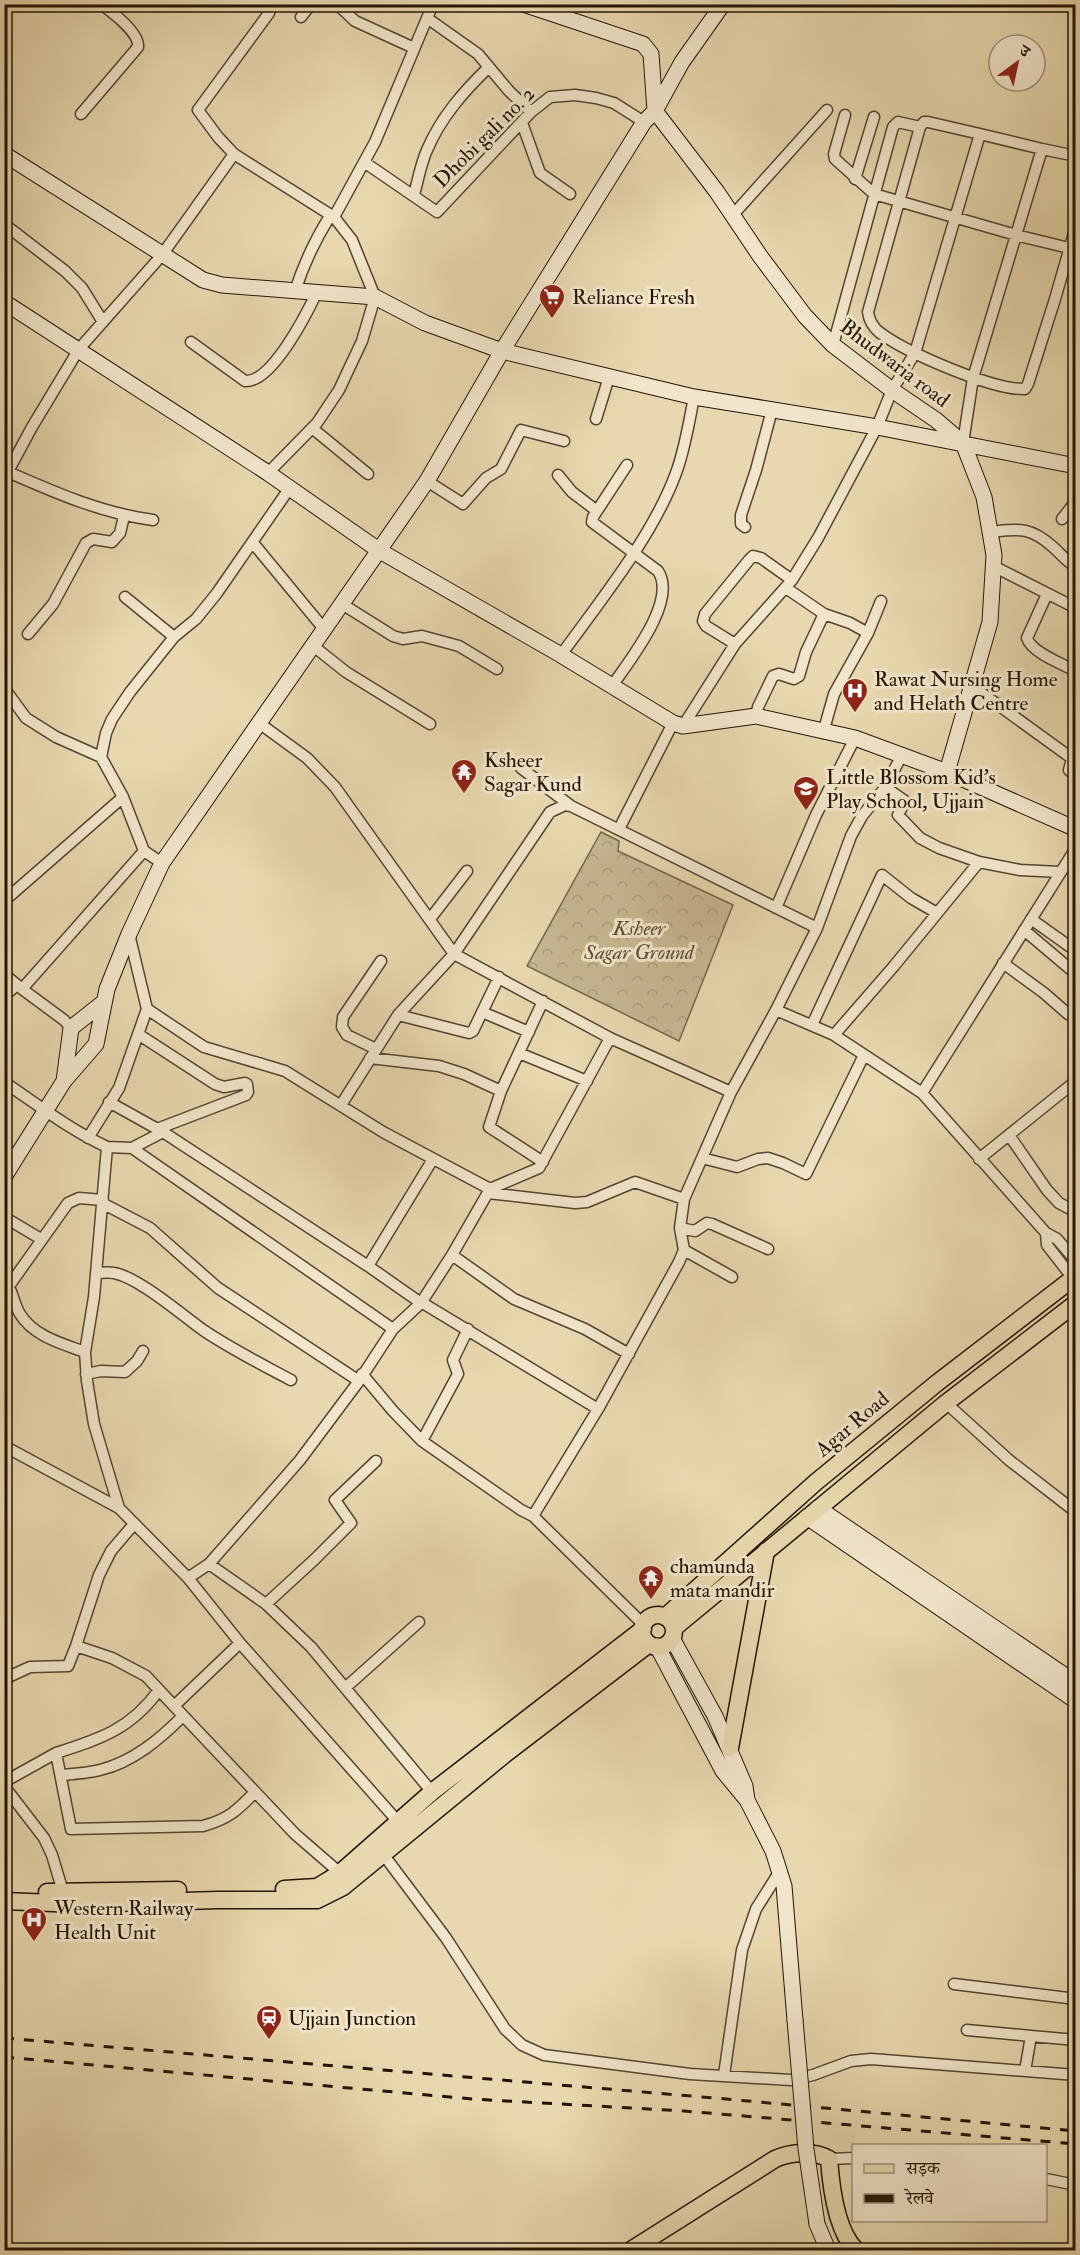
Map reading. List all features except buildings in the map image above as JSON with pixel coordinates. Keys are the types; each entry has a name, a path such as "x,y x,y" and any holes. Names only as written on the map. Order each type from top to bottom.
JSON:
{"main road":[{"name":"Agar Road","path":"670,1628 655,1616 647,1620 648,1636 665,1646 670,1628 816,1482 937,1383 1075,1279"},
{"path":"670,1628 946,1403 1076,1303"},
{"path":"730,1748 766,1551"},
{"path":"4,1891 65,1898 317,1900 343,1887 383,1854 432,1792 648,1636"},
{"path":"4,1901 219,1889 317,1887 404,1828 504,1755 648,1636"},
{"path":"632,2250 775,2159 784,2155 811,2154 819,2154 829,2159 841,2229 845,2238 856,2250"}],"street":[{"path":"81,114 138,47 138,38 101,4"},
{"path":"268,473 312,428 339,390 362,341 375,297 352,240 332,216 234,154 198,110 269,13 272,4"},
{"path":"302,17 311,4"},
{"path":"337,4 356,21 414,48"},
{"path":"295,291 307,257 375,142 433,4"},
{"path":"4,1177 64,1081 96,1044 107,989 129,934 162,864 427,481 502,351 682,62 723,4"},
{"path":"533,6 643,44 651,54 650,116"},
{"path":"427,18 478,54 509,91 531,112"},
{"path":"414,195 426,152 434,134 462,92 489,67"},
{"name":"Dhobi gali no. 2","path":"364,162 434,211 439,211 531,112 550,97 575,95 614,103 650,116"},
{"path":"732,216 827,110"},
{"path":"845,115 834,156 836,161 874,194 1069,248"},
{"name":"Bhudwaria road","path":"650,116 717,192 760,256 805,316 832,345 936,420 963,443 984,497 994,555 990,622 947,772"},
{"path":"855,179 874,117"},
{"path":"832,345 894,124 898,122 920,128"},
{"path":"1076,156 924,122 920,128 868,312 870,321 878,331 915,353 973,378 1020,389 1025,388 1076,226"},
{"path":"522,123 540,173 570,194"},
{"path":"619,829 678,725 735,644 789,584 818,538 877,427 892,390 915,353 980,134"},
{"path":"963,443 973,378 1042,149"},
{"path":"4,154 203,280 222,285 375,297 425,323 502,351 609,377 694,397 877,427 1076,466"},
{"path":"153,520 124,516 90,506 6,475 79,350 162,255 234,154"},
{"path":"4,224 65,271 82,288 103,322"},
{"path":"191,342 245,381 251,381 262,374 282,352 302,322 317,292"},
{"path":"4,302 268,473 380,551 678,725 756,716 855,738 947,772 1076,829"},
{"path":"596,419 609,377"},
{"path":"561,655 617,578 660,508 676,472 694,397"},
{"path":"745,527 741,524 741,515 772,410"},
{"path":"312,428 368,474"},
{"path":"427,481 463,504 486,478 501,469 521,430 564,441"},
{"path":"612,686 657,617 661,603 661,574 594,525 593,519 597,511 627,465"},
{"path":"558,475 572,492 597,511"},
{"path":"101,757 106,733 112,719 130,692 174,638 196,619 290,489"},
{"path":"1062,519 1076,501"},
{"path":"28,634 53,604 81,549 93,539 112,542 120,533 124,516"},
{"path":"990,532 1016,528 1026,531 1050,544 1076,567"},
{"path":"253,543 324,629"},
{"path":"735,644 706,626 703,621 705,614 753,556 761,558 824,614 868,633"},
{"path":"993,566 1076,608"},
{"path":"1047,594 1027,638 1029,645 1076,671"},
{"path":"125,597 174,638"},
{"path":"823,732 834,694 868,633 881,601"},
{"path":"342,604 393,636 403,639 422,636 459,646 498,669"},
{"path":"756,716 758,706 773,676 779,674 794,679 799,676 806,652 824,614"},
{"path":"312,645 346,672 430,724"},
{"path":"972,686 1070,757 1070,772 1076,776"},
{"path":"4,688 26,718 56,737 101,757 123,797 144,851 162,864"},
{"path":"259,723 307,758 335,787 454,954 610,1038 731,1092"},
{"path":"776,908 816,815 855,738"},
{"path":"533,1516 598,1409 684,1250 680,1228 684,1199 731,1092 817,928 851,836 862,816 885,787 902,756"},
{"path":"521,768 571,806 817,928"},
{"path":"885,787 905,801 898,815 920,838 939,848 979,862 1020,870 1060,872"},
{"path":"4,901 123,797"},
{"path":"340,1105 398,1015 454,954 550,812 571,806"},
{"path":"922,1093 1076,848"},
{"path":"4,996 20,987 144,851"},
{"path":"834,1035 979,862"},
{"path":"430,919 467,872"},
{"path":"812,1025 882,875 911,898 938,913"},
{"path":"1031,919 1076,951"},
{"path":"1024,930 1076,974"},
{"path":"88,1138 119,1088 147,1009 129,934"},
{"path":"381,961 343,1017 342,1027 347,1035 373,1054 438,1066 501,1091"},
{"path":"1003,963 1068,1014"},
{"path":"4,974 64,1020 71,1028"},
{"path":"398,1015 469,1033 473,1031 499,977"},
{"path":"543,1001 501,1091 489,1127 543,1162"},
{"path":"64,1081 71,1028 105,1002"},
{"path":"147,1009 204,1047 285,1071 383,1132 489,1191 575,1203 587,1202 634,1182 684,1199"},
{"path":"776,1010 834,1035 922,1093 1046,1233 1057,1239 1076,1261"},
{"path":"482,1012 529,1032"},
{"path":"132,1148 160,1131 246,1095 248,1092 247,1084 224,1086 215,1084 138,1034"},
{"path":"188,1578 209,1564 300,1461 393,1329 421,1302 452,1255 489,1191 539,1168 610,1038"},
{"path":"519,1053 587,1081"},
{"path":"702,1158 736,1167 768,1158 806,1174 864,1055"},
{"path":"979,1159 1076,1081"},
{"path":"4,1082 88,1138 107,1147 132,1148 393,1329"},
{"path":"109,1102 160,1131 421,1302 598,1409"},
{"path":"1009,1136 1047,1190 1059,1203 1076,1212"},
{"path":"107,1147 96,1273 85,1352 94,1424 119,1508"},
{"path":"368,1266 433,1159"},
{"path":"85,1352 60,1343 30,1326 18,1312 6,1287 68,1203 79,1198 102,1201 150,1228 219,1288 360,1378 422,1441 533,1516 648,1636 723,1771 747,1800 773,1851 780,1871 784,1886 806,2149 818,2224 828,2250"},
{"path":"4,1217 41,1239"},
{"path":"680,1228 695,1231 707,1223 712,1224 768,1250"},
{"path":"1046,1233 1047,1245 1075,1279"},
{"path":"684,1250 732,1277"},
{"path":"452,1255 514,1299 585,1329 628,1354"},
{"path":"96,1273 115,1273 127,1278 162,1299 234,1349 291,1380"},
{"path":"422,1441 458,1374 453,1360 468,1329"},
{"path":"86,1374 102,1371 125,1372 137,1361 143,1351"},
{"path":"946,1403 1009,1460 1076,1512"},
{"path":"4,1446 119,1508 188,1578 240,1643 404,1828"},
{"path":"266,1604 351,1523 336,1500 376,1461"},
{"path":"813,1512 986,1630 1076,1683"},
{"path":"4,1679 30,1667 68,1666 99,1575 111,1551 134,1524"},
{"path":"209,1564 266,1604 311,1647 432,1792"},
{"path":"345,1688 419,1622"},
{"path":"670,1628 730,1748 745,1786 747,1800"},
{"path":"986,1630 1076,1701"},
{"path":"174,1706 240,1643"},
{"path":"76,1646 112,1658 146,1676 296,1834 340,1873"},
{"path":"65,1898 52,1855 44,1838 4,1784 56,1753 99,1740 126,1724 146,1707 159,1690"},
{"path":"62,1775 98,1771 129,1759 162,1737 183,1716"},
{"path":"56,1753 71,1829 203,1826 224,1820 238,1810 255,1792"},
{"path":"383,1854 447,1938 505,2029 522,2045 544,2055 690,2074 791,2080 851,2061 871,2059 1076,2075"},
{"path":"724,2075 742,1950 756,1909 780,1871"},
{"path":"954,1984 1076,1999"},
{"path":"967,2030 1076,2040"},
{"path":"1025,2071 1031,2036"},
{"path":"829,2159 852,2158"},
{"path":"1047,2179 1076,2185"}],"green space":[{"name":"Ksheer Sagar Ground","path":"601,832 619,841 618,851 733,905 679,1041 527,966"}],"railway":[{"path":"4,2038 1076,2131"},
{"path":"4,2057 472,2099 684,2111 1076,2144"}],"place":[{"name":"Reliance Fresh","path":"552,320"},
{"name":"Rawat Nursing Home and Helath Centre","path":"855,714"},
{"name":"Ksheer Sagar Kund","path":"464,795"},
{"name":"Little Blossom Kid's Play School, Ujjain","path":"806,812"},
{"name":"chamunda mata mandir","path":"651,1601"},
{"name":"Western Railway Health Unit","path":"34,1943"},
{"name":"Ujjain Junction","path":"269,2041"}]}
